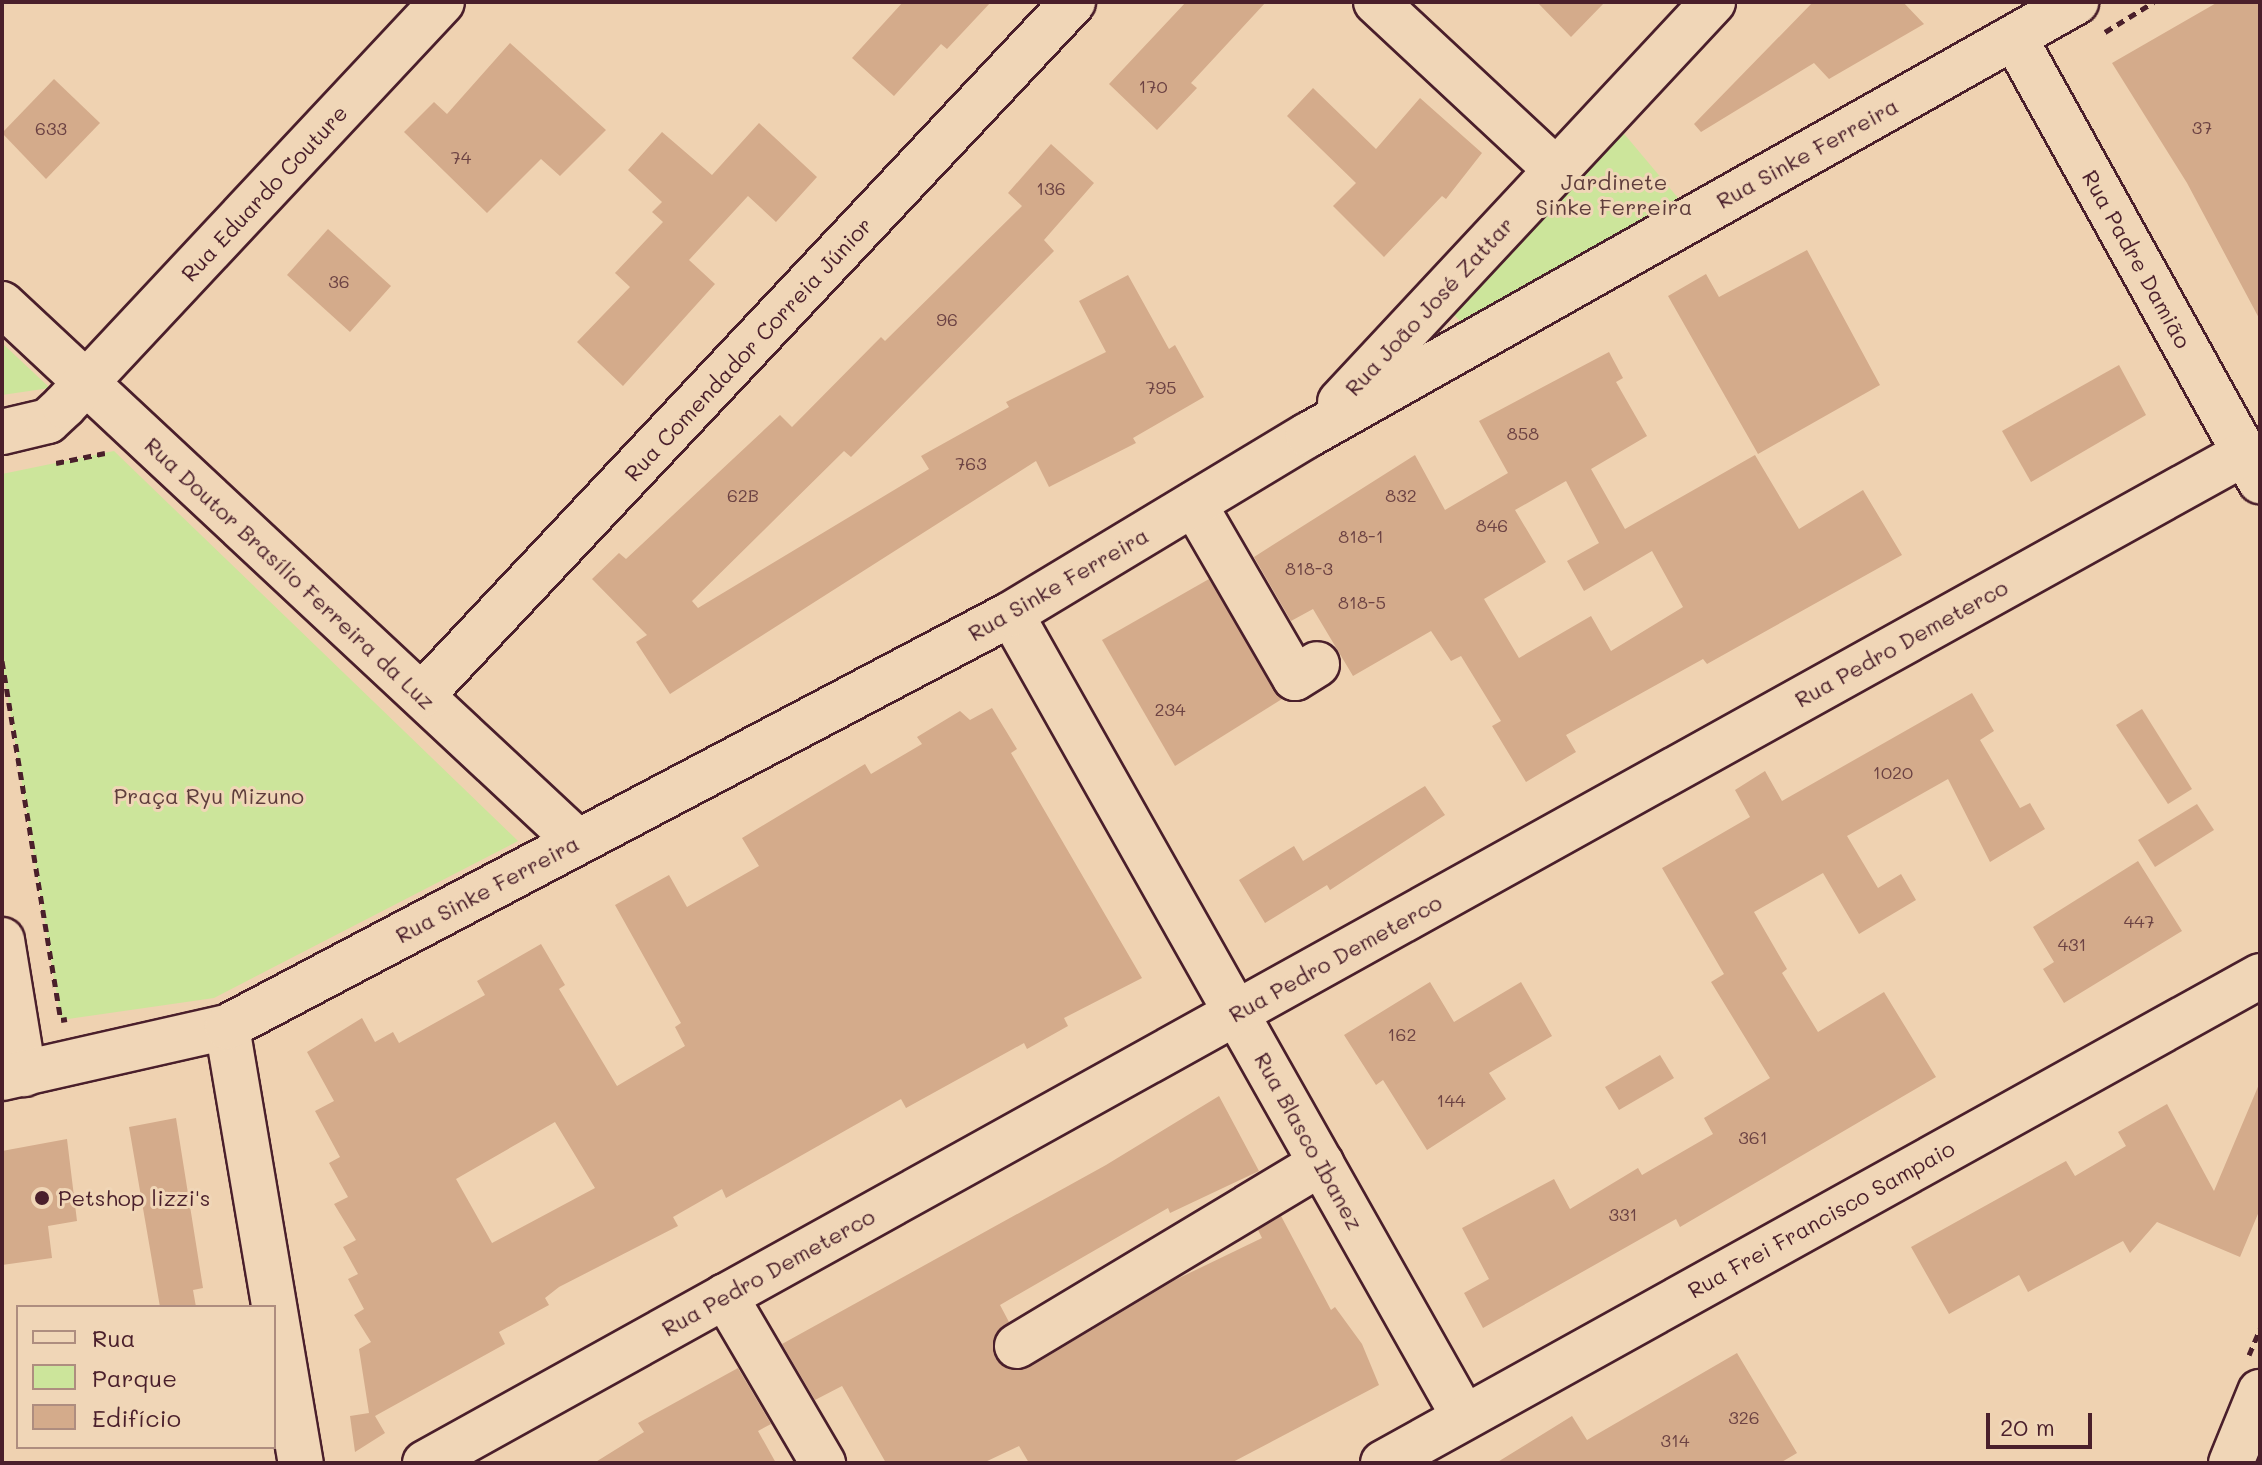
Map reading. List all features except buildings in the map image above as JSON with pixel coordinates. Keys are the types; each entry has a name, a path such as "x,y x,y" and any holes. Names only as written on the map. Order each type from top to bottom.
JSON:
{"street":[{"name":"Rua Eduardo Couture","path":"2,432 48,421 87,383 442,2"},
{"name":"Rua Comendador Correia Júnior","path":"422,695 1073,2"},
{"path":"1376,2 1556,170"},
{"name":"Rua João José Zattar","path":"1308,435 1713,2"},
{"name":"Rua Sinke Ferreira","path":"13,1076 227,1027 1011,614 1308,435 2076,2"},
{"name":"Rua Padre Damião","path":"2014,37 2252,467"},
{"name":"Rua Doutor Brasílio Ferreira da Luz","path":"2,304 577,841"},
{"name":"Rua Pedro Demeterco","path":"425,1463 1237,1013 2252,467"},
{"path":"1194,504 1295,678 1317,664"},
{"name":"Rua Blasco Ibanez","path":"1011,614 1321,1163 1447,1438"},
{"path":"2,940 13,1076"},
{"name":"Rua Frei Francisco Sampaio","path":"1383,1463 1447,1438 2260,976"},
{"path":"227,1027 274,1305"},
{"path":"1017,1346 1321,1163"},
{"path":"725,1296 823,1463"},
{"path":"276,1316 301,1463"},
{"path":"2231,1463 2260,1392"}],"path":[{"path":"2,661 61,1020 76,1018"}],"green space":[{"name":"Jardinete Sinke Ferreira","path":"1615,123 1684,205 1471,332 1453,314 1454,306"},
{"path":"2,343 50,388 2,395"},
{"name":"Praça Ryu Mizuno","path":"114,451 518,841 214,998 61,1020 2,662 2,474"}],"place":[{"name":"Petshop lizzi's","path":"42,1198"}]}
